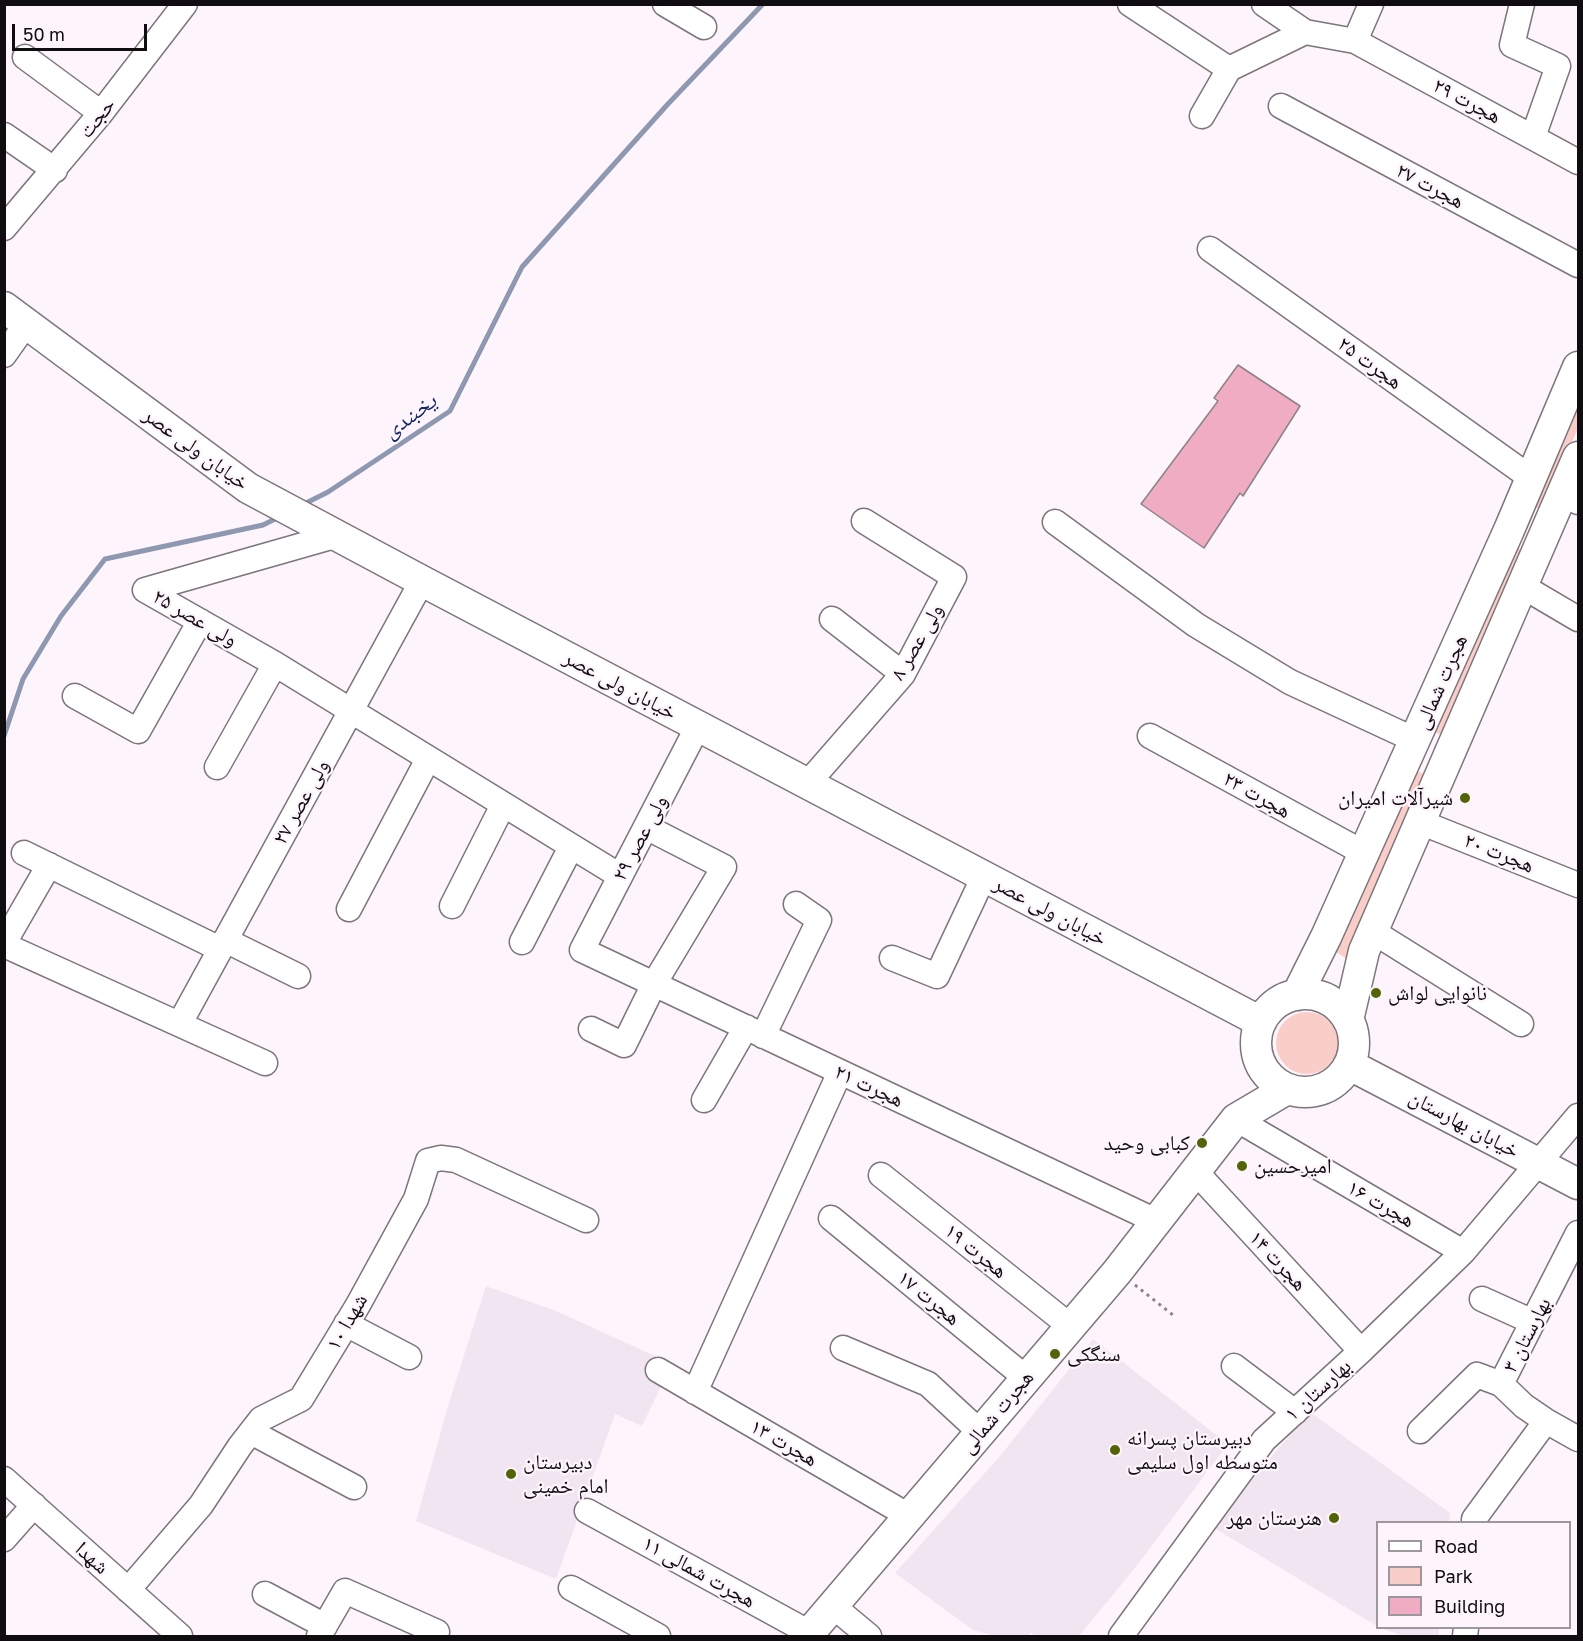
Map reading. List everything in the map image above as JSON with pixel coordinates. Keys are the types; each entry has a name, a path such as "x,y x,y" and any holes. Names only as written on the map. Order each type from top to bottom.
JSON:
{"main road":[{"name":"خیابان ولی عصر","path":"15,316 248,488 1261,1022"},
{"name":"هجرت شمالی","path":"1297,995 1326,937 1415,740 1578,366"},
{"name":"هجرت شمالی","path":"1348,1020 1364,951 1372,931 1522,586 1571,497 1578,457"},
{"path":"1236,1119 1259,1059 1257,1034 1261,1022 1270,1010 1282,1000 1297,995 1312,995 1340,1008 1348,1020 1353,1035 1354,1050 1350,1065 1330,1086 1316,1091 1302,1092 1287,1089 1270,1077 1259,1059"},
{"name":"خیابان بهارستان","path":"1350,1065 1578,1184"},
{"name":"هجرت شمالی","path":"808,1635 1117,1272 1236,1119 1287,1089"}],"street":[{"name":"حجت","path":"4,228 55,170 185,4"},
{"path":"665,4 704,27"},
{"path":"1130,4 1229,69"},
{"path":"1202,116 1229,69 1305,32 1264,4"},
{"path":"1355,41 1371,4"},
{"path":"1522,4 1512,45 1558,66 1533,137"},
{"name":"هجرت ۲۹","path":"1305,32 1355,41 1578,162"},
{"path":"25,57 101,113"},
{"name":"هجرت ۲۷","path":"1281,106 1578,265"},
{"path":"4,135 55,170"},
{"name":"هجرت ۲۵","path":"1210,249 1531,478"},
{"path":"4,355 15,316"},
{"name":"ولی عصر ۸","path":"807,784 903,674 954,578 864,521"},
{"path":"1055,522 1196,625 1290,682 1415,740"},
{"name":"ولی عصر ۲۵","path":"337,535 145,590 275,664 620,876"},
{"name":"ولی عصر ۲۷","path":"180,1023 422,581"},
{"path":"1522,586 1578,619"},
{"path":"832,619 903,674"},
{"path":"75,696 138,731 200,621"},
{"path":"217,767 275,664"},
{"name":"ولی عصر ۲۹","path":"582,950 698,726"},
{"name":"هجرت ۲۳","path":"1150,736 1364,853"},
{"path":"349,909 428,759"},
{"path":"452,906 503,805"},
{"name":"هجرت ۲۰","path":"1420,822 1578,885"},
{"path":"591,1029 624,1045 654,984 724,867 646,827"},
{"path":"522,942 571,847"},
{"path":"24,853 223,945 298,976"},
{"path":"49,865 4,944 265,1063"},
{"path":"892,958 937,976 984,876"},
{"path":"704,1100 754,1032 819,920 796,904"},
{"path":"1372,931 1521,1024"},
{"name":"هجرت ۲۱","path":"582,950 1156,1221"},
{"path":"695,1392 840,1072"},
{"name":"بهارستان ۱","path":"1121,1636 1264,1440 1361,1351 1463,1252 1578,1116"},
{"name":"هجرت ۱۶","path":"1236,1119 1463,1252"},
{"name":"شهدا ۱۰","path":"128,1590 201,1504 261,1419 302,1399 416,1199 428,1161 441,1158 456,1160 586,1220"},
{"name":"هجرت ۱۴","path":"1195,1171 1361,1351"},
{"name":"هجرت ۱۹","path":"881,1176 1070,1326"},
{"name":"هجرت ۱۷","path":"831,1218 1026,1378"},
{"name":"بهارستان ۳","path":"1578,1233 1502,1384 1524,1406 1578,1439"},
{"path":"1482,1299 1533,1322"},
{"path":"346,1324 409,1357"},
{"path":"843,1348 928,1384 980,1432"},
{"path":"1234,1366 1295,1412"},
{"name":"هجرت ۱۳","path":"658,1370 909,1516"},
{"path":"1420,1431 1477,1375 1502,1384"},
{"path":"1477,1521 1546,1421"},
{"path":"251,1432 354,1487"},
{"name":"شهدا","path":"4,1479 180,1636"},
{"path":"4,1539 34,1505"},
{"name":"هجرت شمالی ۱۱","path":"587,1511 808,1635"},
{"path":"571,1588 658,1636"},
{"path":"265,1594 322,1631 345,1591 437,1632"},
{"path":"833,1606 869,1636"}],"path":[{"path":"1117,1272 1173,1315"}],"shaded area":[{"name":"دبیرستان امام خمینی","path":"486,1286 556,1311 657,1357 646,1378 662,1384 642,1426 615,1414 556,1579 416,1521 448,1406"},
{"path":"1093,1339 1228,1444 1138,1564 1079,1636 1036,1636 1031,1633 1028,1636 996,1636 973,1630 895,1573 1001,1455"},
{"name":"هنرستان مهر","path":"1310,1412 1450,1513 1449,1521 1376,1521 1376,1625 1211,1526"},
{"path":"1384,1629 1439,1629 1439,1636 1403,1636"}],"green space":[{"path":"1578,399 1578,428 1542,510 1531,505"},
{"path":"1515,547 1527,551 1444,737 1432,730"},
{"path":"1417,771 1429,777 1347,959 1335,951"},
{"path":"1301,1012 1313,1012 1329,1021 1336,1031 1338,1043 1336,1055 1329,1065 1313,1074 1301,1074 1290,1069 1281,1060 1276,1049 1276,1037 1281,1026 1290,1017"}],"building":[{"path":"1238,365 1300,406 1243,496 1240,493 1204,548 1141,504 1218,401 1214,398"}],"waterway":[{"name":"یخبندی","path":"300,506 328,492 450,411 522,267 667,105 763,4"},
{"name":"یخبندی","path":"4,736 23,679 61,616 105,559 263,525 279,517"}],"place":[{"name":"شیرآلات امیران","path":"1465,798"},
{"name":"نانوایی لواش","path":"1376,993"},
{"name":"کبابی وحید","path":"1202,1143"},
{"name":"امیرحسین","path":"1242,1166"},
{"name":"سنگکی","path":"1055,1354"},
{"name":"دبیرستان پسرانه متوسطه اول سلیمی","path":"1115,1450"},
{"name":"دبیرستان امام خمینی","path":"511,1474"},
{"name":"هنرستان مهر","path":"1334,1518"}]}
